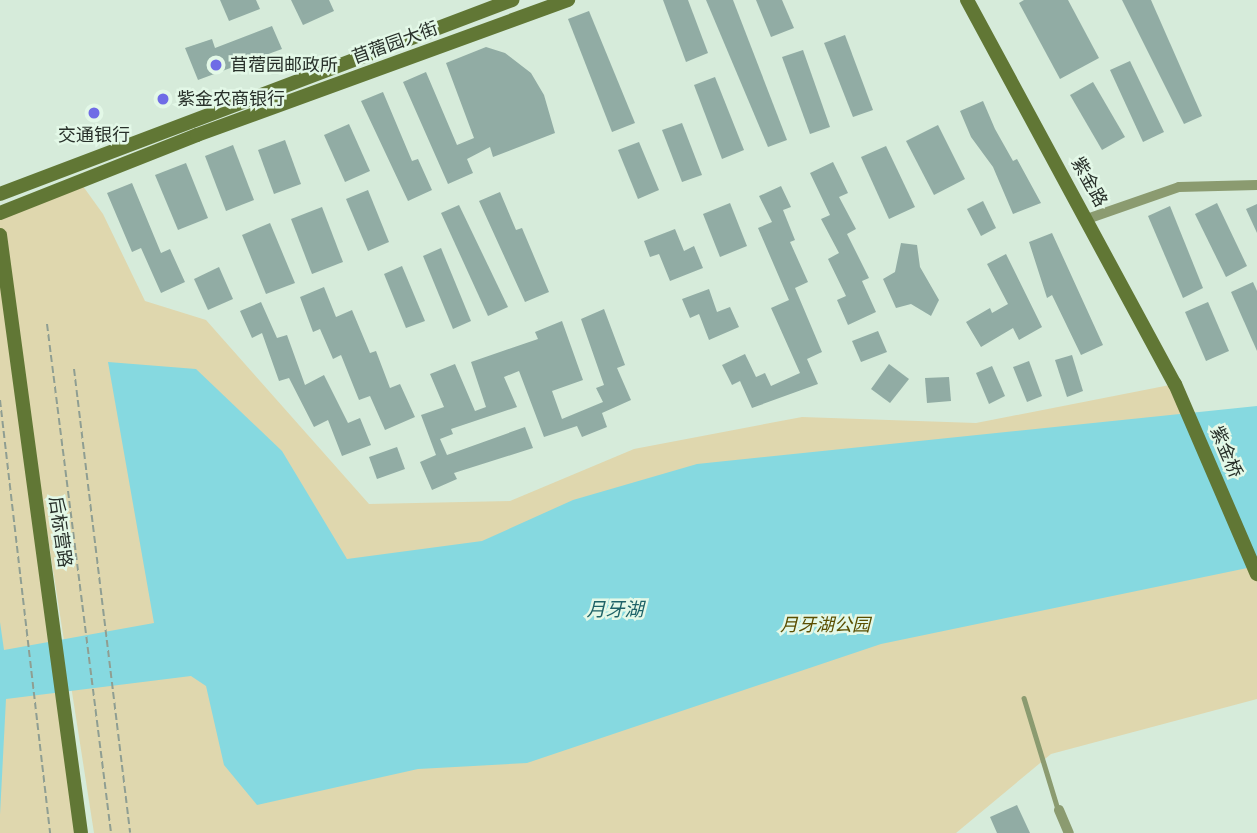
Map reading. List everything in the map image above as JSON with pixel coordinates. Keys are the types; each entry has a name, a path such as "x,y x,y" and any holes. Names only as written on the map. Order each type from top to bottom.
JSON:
{"main road":[{"name":"苜蓿园大街","path":"0,194 512,0"},
{"name":"苜蓿园大街","path":"0,213 197,135 568,0"},
{"name":"紫金路","path":"967,0 1175,384"},
{"name":"后标营路","path":"0,235 81,833"},
{"name":"紫金桥","path":"1175,384 1257,574"}],"street":[{"path":"1087,219 1179,187 1257,185"},
{"path":"1059,810 1069,833"}],"lane":[{"path":"1024,698 1059,810"}],"path":[{"path":"47,324 83,632 111,833"},
{"path":"74,369 103,629 130,833"},
{"path":"0,400 50,833"}],"green space":[{"name":"月牙湖公园","path":"80,182 103,214 145,301 206,320 369,504 510,501 634,449 802,417 976,423 1175,384 1257,574 1257,699 1051,754 956,833 94,833 5,262 81,833 0,833 0,213"}],"water":[{"name":"月牙湖","path":"108,362 196,369 282,451 347,559 482,541 573,500 697,464 1257,406 1257,566 881,644 527,763 418,769 257,805 224,765 206,686 191,676 6,699 0,815 0,622 4,650 154,623"}],"building":[{"path":"220,0 256,0 260,9 229,21"},
{"path":"291,0 329,0 334,11 303,25"},
{"path":"663,0 688,0 708,53 686,62"},
{"path":"706,0 733,0 787,140 768,147"},
{"path":"756,0 782,0 794,28 771,37"},
{"path":"1024,0 1068,0 1099,58 1060,79 1019,3"},
{"path":"1122,0 1151,0 1202,116 1184,124"},
{"path":"589,11 635,123 612,132 568,19"},
{"name":"苜蓿园邮政所","path":"272,26 282,49 198,80 185,48 212,39 215,48"},
{"path":"845,35 873,110 853,117 824,43"},
{"path":"486,47 505,53 531,73 544,95 555,133 493,157 490,147 467,159 473,173 448,184 403,82 426,72 457,145 474,138 446,63"},
{"path":"803,50 830,127 810,134 782,57"},
{"path":"1130,61 1164,132 1143,142 1110,70"},
{"path":"715,77 744,150 722,159 694,85"},
{"path":"1093,82 1125,137 1102,150 1070,95"},
{"path":"383,92 412,161 418,159 432,190 408,201 361,101"},
{"path":"983,101 1013,161 1017,159 1041,203 1013,214 993,167 971,137 960,111"},
{"path":"682,123 702,175 682,182 662,130"},
{"path":"349,124 370,171 345,182 324,135"},
{"path":"938,125 965,179 934,195 906,141"},
{"path":"285,140 301,184 274,194 258,150"},
{"path":"639,142 659,190 638,199 618,150"},
{"path":"233,145 254,200 226,211 205,156"},
{"path":"886,146 915,207 889,219 861,157"},
{"path":"833,162 848,193 839,197 856,229 847,234 869,278 862,281 876,312 848,325 837,300 846,296 828,259 839,253 821,219 830,215 810,173"},
{"path":"186,163 208,218 178,230 155,175"},
{"path":"132,183 161,253 170,249 185,282 161,293 141,248 132,252 107,193"},
{"path":"781,186 791,207 783,210 795,240 790,242 808,282 795,288 822,352 807,359 818,384 752,408 740,381 732,385 722,365 745,354 756,377 765,373 771,386 800,373 771,308 789,300 758,228 772,222 759,196"},
{"path":"368,190 389,242 368,251 346,199"},
{"path":"500,192 516,230 522,228 549,292 525,302 479,201"},
{"path":"983,201 996,228 981,236 967,209"},
{"path":"730,203 747,246 720,257 703,214"},
{"path":"1217,203 1247,266 1226,277 1195,214"},
{"path":"1257,204 1257,233 1246,209"},
{"path":"459,205 508,307 488,316 441,213"},
{"path":"1170,206 1203,288 1183,298 1148,216"},
{"path":"322,207 343,262 312,274 291,219"},
{"path":"270,223 295,283 266,294 242,235"},
{"path":"675,229 684,251 694,246 703,268 670,281 659,254 650,257 644,241"},
{"path":"1052,233 1103,345 1081,355 1052,295 1047,298 1029,242"},
{"path":"901,243 917,245 920,267 939,300 931,316 911,304 896,308 883,279 895,272"},
{"path":"441,248 471,321 453,329 423,256"},
{"path":"1006,254 1042,327 1019,340 1013,328 981,347 966,322 990,308 992,313 1008,304 987,264"},
{"path":"402,266 425,321 406,328 384,274"},
{"path":"219,267 233,299 208,310 194,279"},
{"path":"1253,282 1257,291 1257,351 1231,292"},
{"path":"324,287 336,317 352,310 370,353 376,351 390,388 400,384 415,417 385,430 370,396 359,400 341,355 333,359 320,329 313,332 300,297"},
{"path":"709,289 717,312 730,307 739,327 709,340 699,314 690,318 682,299"},
{"path":"261,302 277,338 287,335 305,385 324,375 348,423 360,418 371,445 342,456 328,420 314,427 289,378 279,381 262,333 252,338 240,311"},
{"path":"1208,302 1229,351 1206,361 1185,312"},
{"path":"604,309 625,365 617,368 631,400 602,413 607,427 582,437 577,426 544,437 519,371 504,377 517,407 451,429 453,434 440,439 447,455 525,427 533,448 454,473 457,479 432,490 420,462 436,455 421,415 444,407 430,374 455,364 475,411 486,407 471,362 538,339 535,332 562,321 583,380 552,391 562,419 603,402 596,388 604,385 581,319"},
{"path":"878,331 887,352 861,362 852,341"},
{"path":"1072,355 1083,391 1067,397 1055,360"},
{"path":"1029,361 1042,396 1027,402 1013,367"},
{"path":"889,364 909,379 890,403 871,389"},
{"path":"992,366 1005,396 989,404 976,373"},
{"path":"949,377 951,401 927,403 925,378"},
{"path":"397,447 405,469 377,479 369,457"},
{"path":"1017,805 1030,833 997,833 990,817"}],"place":[{"name":"苜蓿园邮政所","path":"216,65"},
{"name":"紫金农商银行","path":"163,99"},
{"name":"交通银行","path":"94,113"}]}
